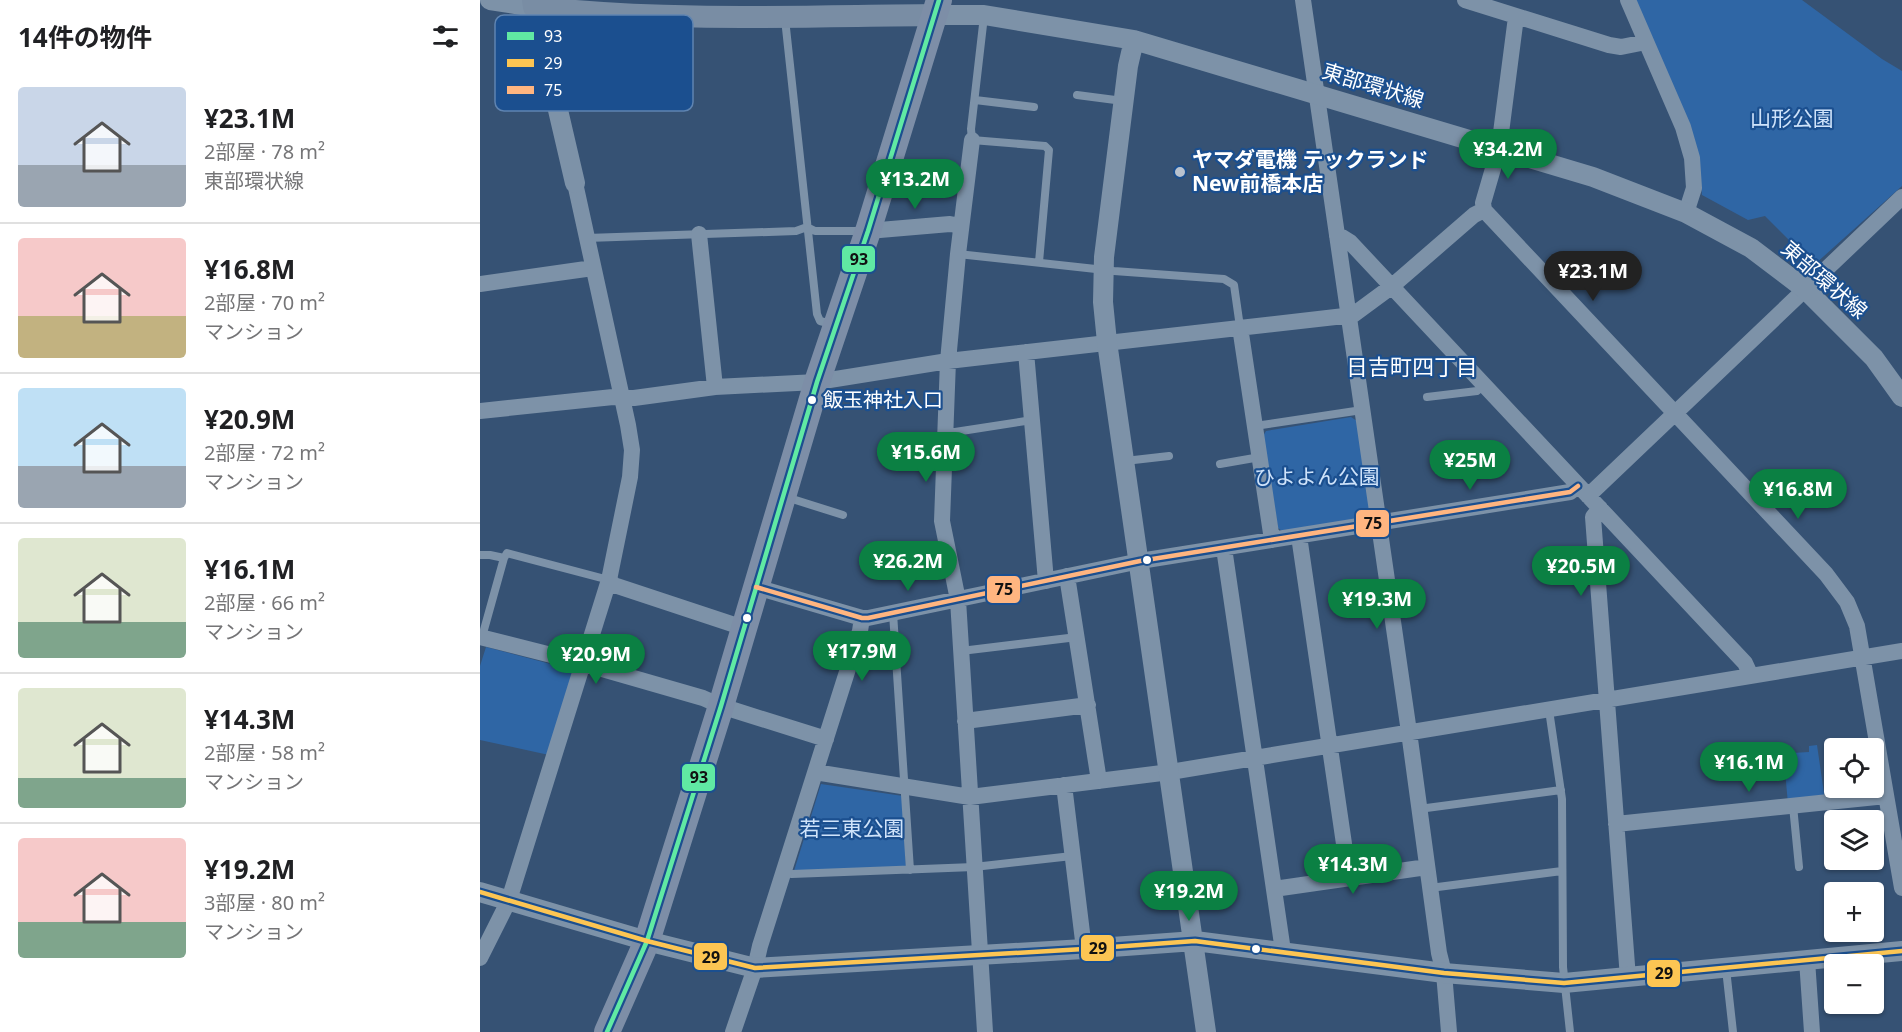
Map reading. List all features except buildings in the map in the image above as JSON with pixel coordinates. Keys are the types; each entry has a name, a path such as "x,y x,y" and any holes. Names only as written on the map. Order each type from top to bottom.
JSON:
{"main road":[{"path":"533,4 585,13 697,8 785,17 937,8 868,231 816,382 721,706 647,942 607,1032"}],"street":[{"path":"490,0 533,4"},
{"path":"1303,0 1439,953 1444,973 1449,1032"},
{"path":"1465,0 1615,47 1646,42"},
{"path":"1628,0 1683,127 1692,158 1694,188 1686,213"},
{"name":"東部環状線","path":"937,8 1134,40 1593,177 1686,213 1751,248 1805,289 1874,358 1902,397"},
{"path":"1516,17 1499,148 1483,203 1484,210 1838,588 1853,614 1863,657 1902,888"},
{"path":"1134,40 1130,53 1103,270 1103,302 1206,1032"},
{"path":"480,958 509,900 609,580 627,499 632,461 631,438 558,111"},
{"path":"972,140 948,362 942,521 958,600 986,1032"},
{"path":"756,586 862,618 1140,561 1583,491 1674,414 1902,197"},
{"path":"480,411 622,397 634,398 715,387 816,382 1026,352 1358,313 1391,288 1474,215 1484,210"},
{"path":"868,231 950,224 961,226"},
{"path":"699,234 715,387"},
{"path":"1337,236 1346,238 1485,385 1745,663 1751,676"},
{"path":"480,284 593,268"},
{"path":"1240,327 1272,540"},
{"path":"1026,352 1046,581"},
{"path":"1600,508 1593,518 1628,978"},
{"path":"1299,536 1349,878"},
{"path":"1224,548 1283,951"},
{"path":"1067,576 1099,781"},
{"path":"609,580 614,585 744,628"},
{"path":"733,1032 755,968 783,872 860,631 862,618"},
{"path":"481,637 583,663 703,698 721,706 826,739"},
{"path":"816,771 970,797 1170,772 1902,651"},
{"path":"965,721 1088,705"},
{"path":"1064,785 1084,949"},
{"path":"1616,824 1886,796"},
{"path":"1274,889 1427,867"},
{"path":"480,892 647,942 755,968 982,956 1194,941 1444,973 1564,983 1902,951"},
{"path":"1807,960 1812,1032"}],"lane":[{"path":"984,15 971,129 972,140 1045,146 1049,150 1039,262"},
{"path":"785,17 817,314 820,321 836,325"},
{"path":"1077,95 1124,101"},
{"path":"975,100 1034,107"},
{"path":"587,238 796,231 807,227 815,231 868,231"},
{"path":"958,254 1229,281 1235,290 1240,327"},
{"path":"1427,397 1477,390 1485,385"},
{"path":"1255,426 1362,410"},
{"path":"945,432 1032,420"},
{"path":"1125,461 1169,456"},
{"path":"1220,464 1260,457"},
{"path":"783,496 843,515"},
{"path":"481,637 504,558 509,553 609,580"},
{"path":"480,555 504,558"},
{"path":"894,613 910,870"},
{"path":"961,651 1077,637"},
{"path":"1549,710 1562,790 1564,983 1570,1032"},
{"path":"1419,809 1562,790"},
{"path":"1793,806 1799,867"},
{"path":"783,872 792,874 974,867 1072,856"},
{"path":"1430,888 1562,871"},
{"path":"1726,968 1733,1032"}],"green space":[{"name":"山形公園","path":"1635,0 1802,0 1902,71 1902,186 1814,265 1765,216 1748,220 1702,195 1699,166"},
{"name":"ひよよん公園","path":"1351,417 1357,421 1370,513 1367,518 1282,531 1278,528 1263,436 1266,431"},
{"path":"486,647 577,671 549,755 480,740 480,666"},
{"path":"1817,745 1825,800 1788,804 1785,771 1789,769 1787,752 1809,752 1809,746"},
{"name":"若三東公園","path":"821,784 903,796 906,868 794,871"}],"transit line":[{"name":"93","path":"607,1032 647,941 721,706 817,382 868,231 939,0"},
{"name":"75","path":"756,587 868,618 1140,561 1570,492 1578,486"},
{"name":"29","path":"480,892 647,941 755,968 1195,941 1444,973 1564,983 1902,951"}],"place":[{"name":"ヤマダ電機 テックランド New前橋本店","path":"1180,172"},
{"name":"飯玉神社入口","path":"812,400"}],"district":[{"name":"日吉町四丁目","path":"1412,367"}]}
